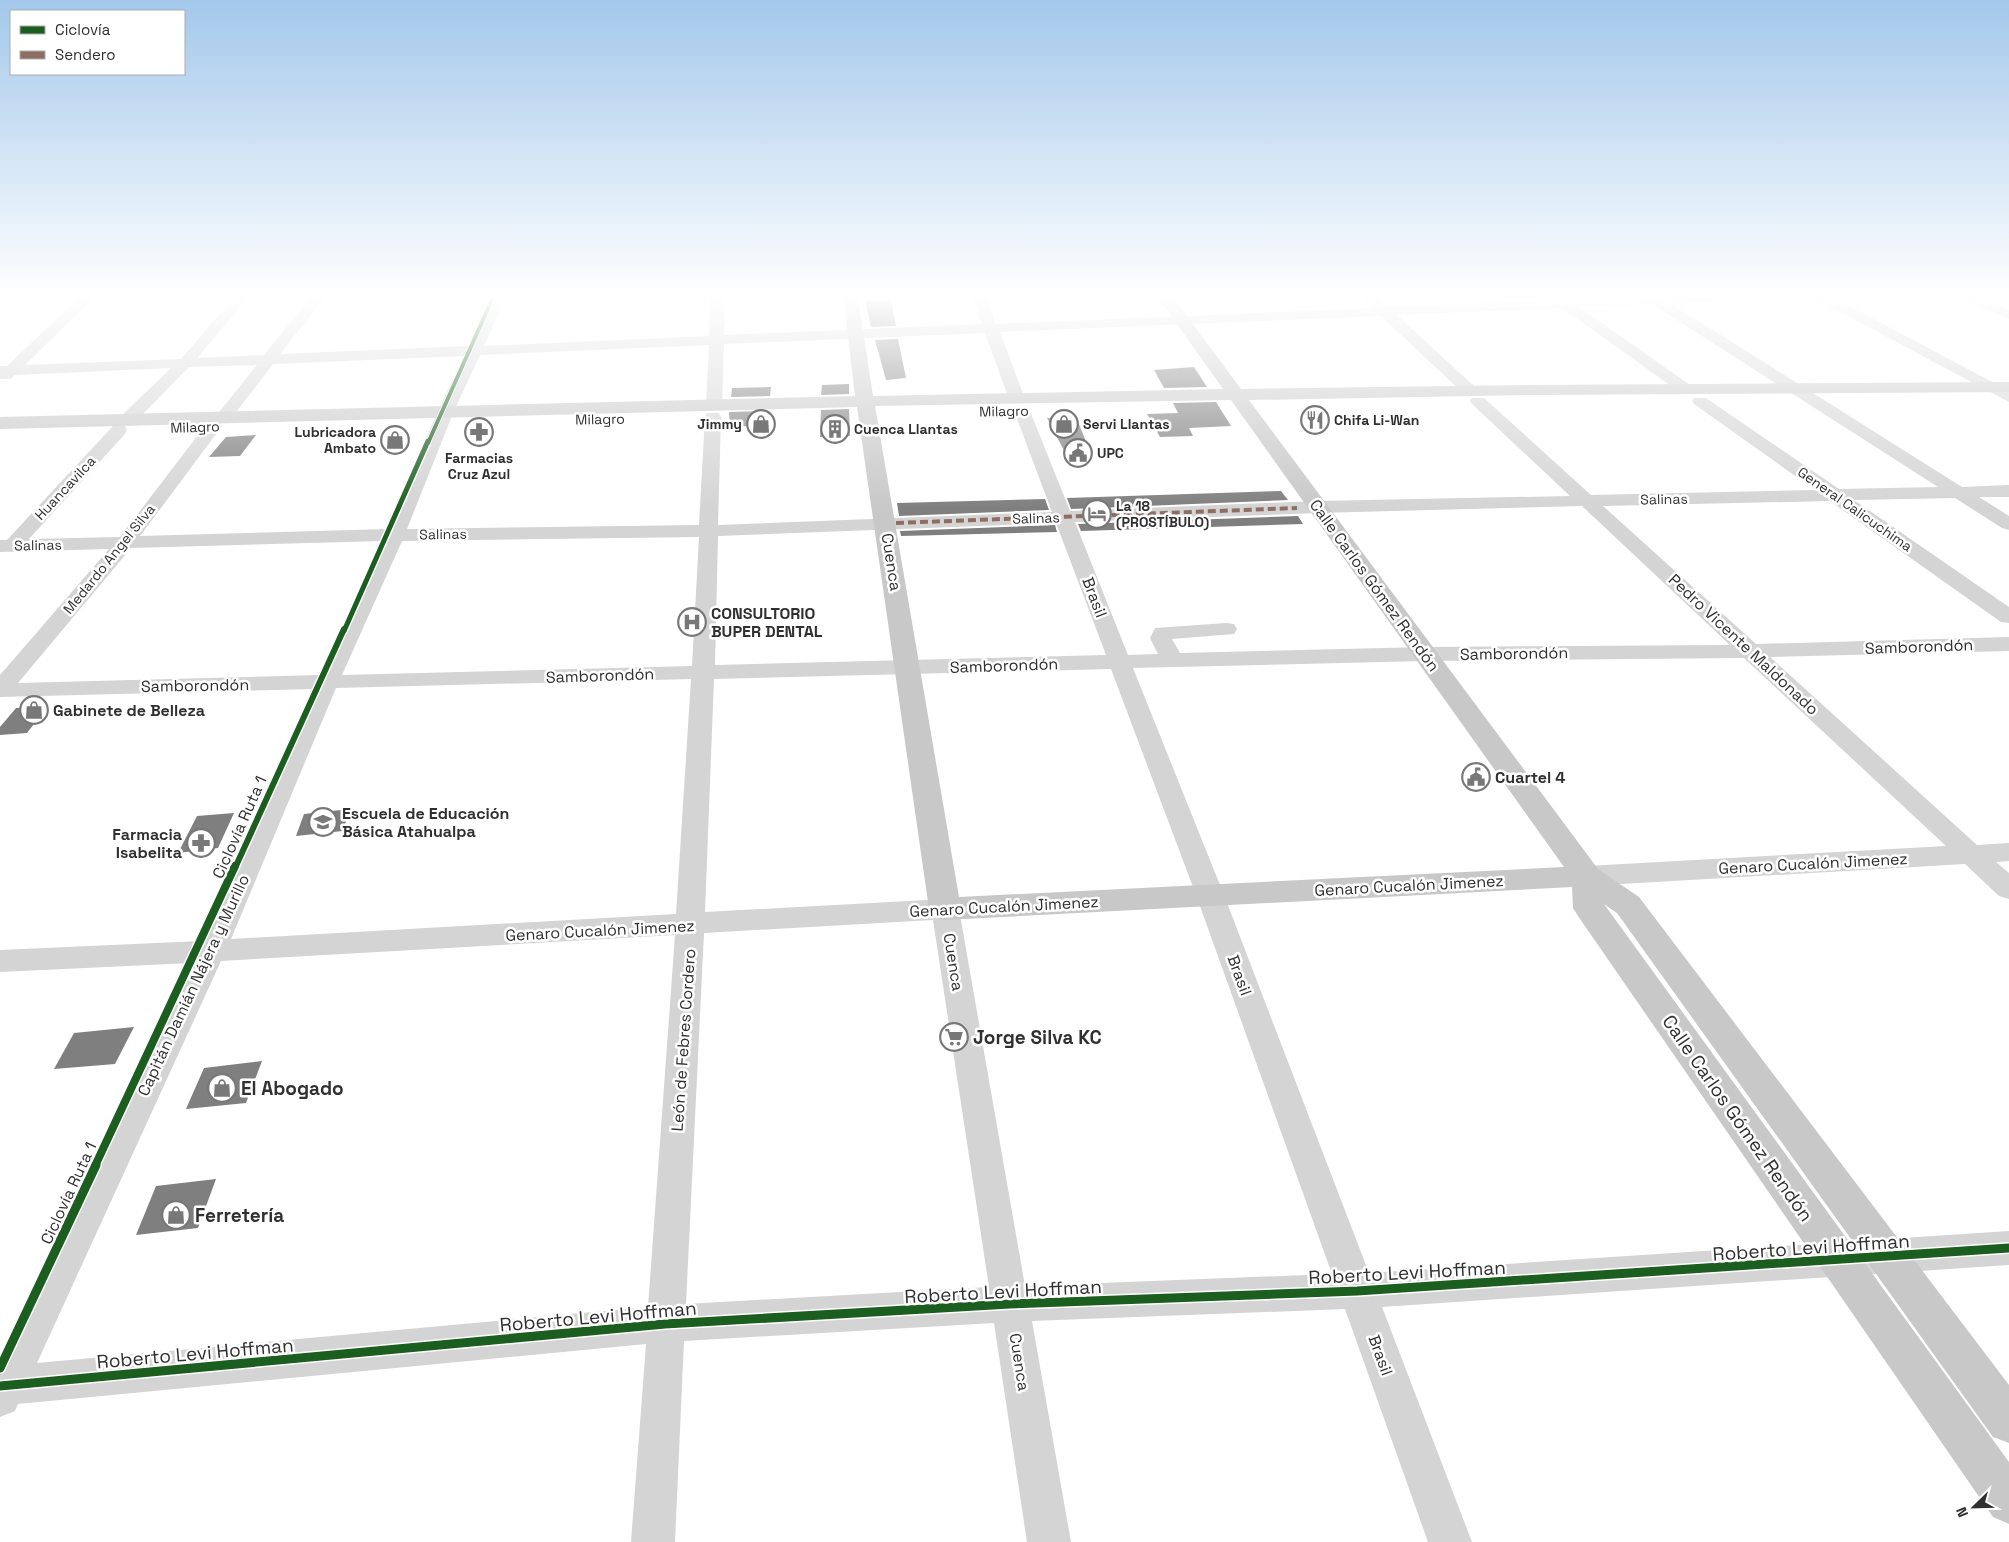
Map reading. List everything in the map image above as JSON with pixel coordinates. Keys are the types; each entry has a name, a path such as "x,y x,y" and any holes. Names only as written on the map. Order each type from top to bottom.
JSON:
{"main road":[{"name":"Cuenca","path":"861,365 867,408 891,524 908,667 945,909"},
{"name":"Calle Carlos Gómez Rendón","path":"1214,365 1587,876 1628,904 2009,1421"},
{"name":"Milagro","path":"0,433 219,421 1240,400 1693,395 1797,390 2009,387"},
{"name":"Milagro","path":"1693,395 1813,400 2009,398"},
{"name":"Milagro","path":"0,424 123,425"},
{"name":"Calle Carlos Gómez Rendón","path":"1587,876 1589,908 2009,1501"},
{"name":"Genaro Cucalón Jimenez","path":"945,909 1587,876"}],"street":[{"path":"4,374 14,365"},
{"path":"4,374 140,365"},
{"name":"Huancavilca","path":"6,546 182,365"},
{"name":"Medardo Angel Silva","path":"0,690 125,543 263,365"},
{"name":"Capitán Damián Nájera y Murillo","path":"2,1390 211,951 327,682 395,535 444,416 468,365"},
{"name":"León de Febres Cordero","path":"653,1542 690,925 703,672 715,365"},
{"name":"Brasil","path":"1005,365 1210,895 1450,1542"},
{"name":"Pedro Vicente Maldonado","path":"1441,365 2009,889"},
{"name":"General Calicuchima","path":"1650,365 2009,618"},
{"path":"1758,365 2009,524"},
{"path":"1949,365 2009,398"},
{"name":"Salinas","path":"6,546 395,535 708,531 1318,507 2009,491"},
{"path":"1172,660 1161,638 1163,633 1226,629"},
{"name":"Samborondón","path":"0,690 1425,654 1751,651 2009,644"},
{"name":"Genaro Cucalón Jimenez","path":"1587,876 2009,852"},
{"name":"Genaro Cucalón Jimenez","path":"0,961 690,925 945,909"},
{"name":"Cuenca","path":"945,909 1049,1542"},
{"name":"Roberto Levi Hoffman","path":"2,1390 665,1324 1010,1304 1358,1291 1840,1261 2009,1248"}],"building":[{"path":"882,365 903,365 906,378 886,380"},
{"path":"1194,367 1207,387 1164,388 1154,370"},
{"path":"849,384 849,394 821,395 822,385"},
{"path":"771,387 770,396 731,397 732,388"},
{"path":"1216,402 1231,426 1189,428 1193,436 1160,437 1147,414 1178,413 1173,403"},
{"path":"849,409 850,436 820,437 821,410"},
{"path":"768,411 767,425 730,427 729,412"},
{"path":"1076,417 1092,456 1068,458 1047,418"},
{"path":"256,435 240,456 209,457 226,437"},
{"path":"1281,491 1288,500 1071,509 1067,498"},
{"path":"1045,499 1049,510 899,516 897,503"},
{"path":"1298,516 1303,524 1081,531 1078,524"},
{"path":"1055,525 1057,532 901,536 900,531"},
{"path":"48,706 27,733 0,735 0,727 16,708"},
{"name":"Escuela de Educación Básica Atahualpa","path":"350,809 343,831 296,836 304,814"},
{"path":"234,813 218,848 178,853 197,816"},
{"path":"134,1027 115,1064 54,1069 74,1033"},
{"path":"262,1061 246,1103 186,1109 204,1068"},
{"path":"216,1179 198,1228 136,1235 156,1186"}],"marked path":[{"path":"896,523 1297,508"}],"cycle path":[{"name":"Ciclovía Ruta 1","path":"0,1368 291,746 462,365"},
{"path":"0,1386 665,1324 1010,1304 1357,1291 2009,1248"}],"place":[{"name":"Chifa Li-Wan","path":"1315,420"},
{"name":"Jimmy","path":"761,424"},
{"name":"Servi Llantas","path":"1064,424"},
{"name":"Cuenca Llantas","path":"835,429"},
{"name":"Farmacias Cruz Azul","path":"479,432"},
{"name":"Lubricadora Ambato","path":"395,440"},
{"name":"UPC","path":"1078,453"},
{"name":"La 18 (PROSTÍBULO)","path":"1097,514"},
{"name":"CONSULTORIO BUPER DENTAL","path":"692,622"},
{"name":"Gabinete de Belleza","path":"34,710"},
{"name":"Cuartel 4","path":"1476,777"},
{"name":"Escuela de Educación Básica Atahualpa","path":"323,822"},
{"name":"Farmacia Isabelita","path":"201,843"},
{"name":"Jorge Silva KC","path":"954,1037"},
{"name":"El Abogado","path":"222,1088"},
{"name":"Ferretería","path":"176,1215"}]}
